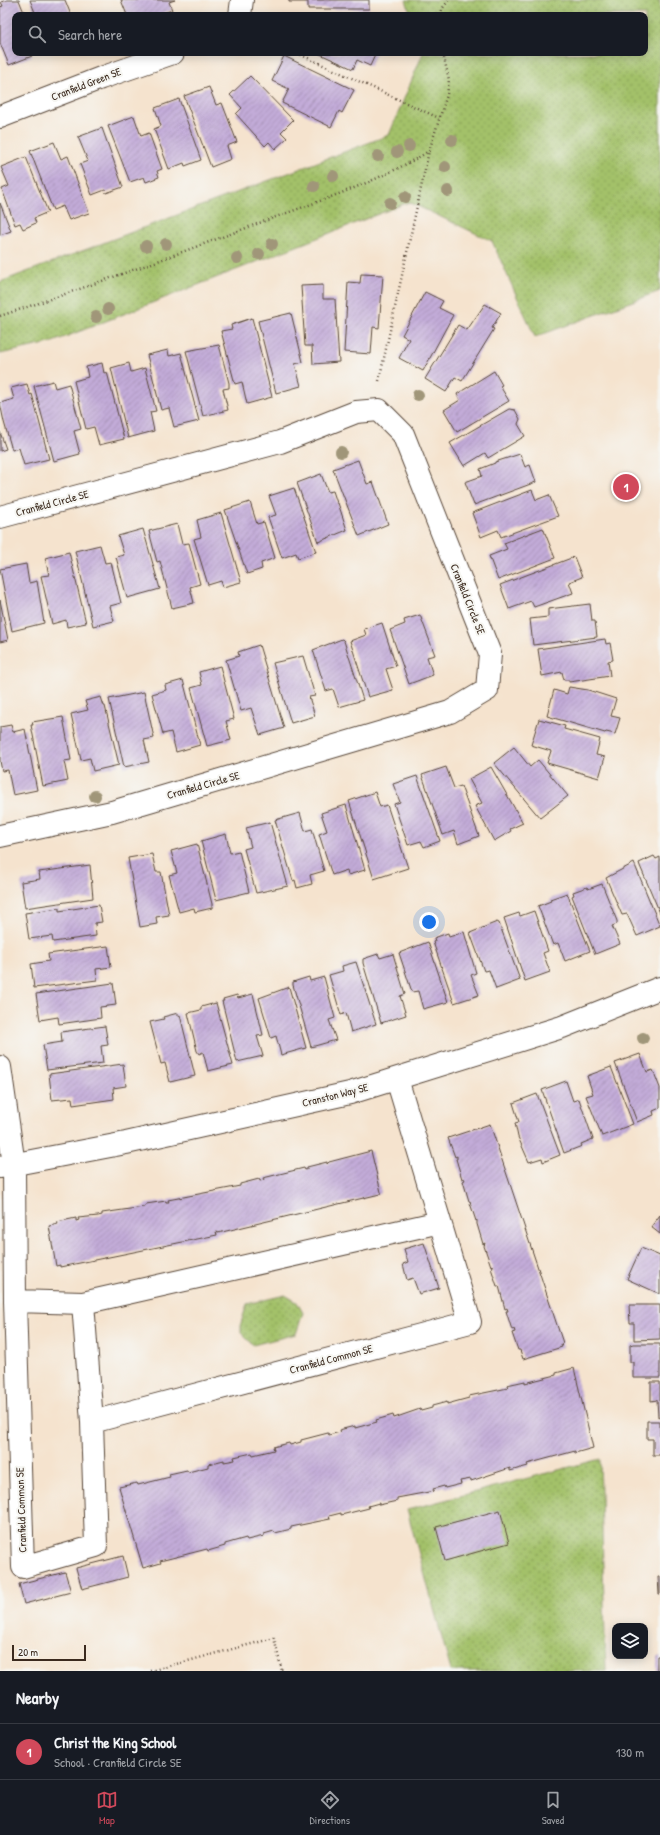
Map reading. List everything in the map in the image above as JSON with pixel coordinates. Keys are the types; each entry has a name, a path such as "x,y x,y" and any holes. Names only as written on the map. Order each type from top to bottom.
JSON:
{"street":[{"path":"240,12 242,0"},
{"name":"Cranfield Green SE","path":"0,117 101,78 164,56"},
{"name":"Cranfield Circle SE","path":"0,517 280,442 356,412 379,410 403,434 490,654 487,690 450,712 112,812 0,836"},
{"name":"Cranston Way SE","path":"7,1166 126,1143 350,1093 562,1027 660,988"},
{"path":"0,1067 7,1166"},
{"name":"Cranfield Common SE","path":"92,1422 470,1322 397,1078"},
{"name":"Cranfield Common SE","path":"7,1166 15,1301 23,1567 96,1546 92,1422 83,1303"},
{"path":"15,1301 83,1303 440,1222"}],"path":[{"path":"442,12 449,0"},
{"path":"304,56 439,118"},
{"path":"379,381 429,151 447,95 449,80 444,56"},
{"path":"0,316 121,274 364,184 429,151"},
{"path":"150,1671 274,1638 282,1671"}],"green space":[{"path":"406,0 660,0 660,291 535,337 492,241 409,202 50,343 0,354 0,282 389,135 422,56 648,56 648,12 410,12"},
{"path":"285,1295 297,1302 303,1313 296,1334 253,1345 241,1333 241,1323 247,1304"},
{"path":"600,1459 606,1671 451,1671 407,1510"}],"building":[{"path":"7,0 19,0 24,12 12,12 12,56 32,56 9,65 0,43 0,7 3,6 1,2"},
{"path":"30,0 65,0 70,12 35,12"},
{"path":"121,0 175,0 169,2 172,10 166,12 126,12"},
{"path":"289,0 369,0 369,9 308,9 308,2 289,2"},
{"path":"284,56 354,90 342,113 339,111 331,127 282,103 289,89 272,81"},
{"path":"325,56 375,56 370,66 357,60 353,69"},
{"path":"250,76 293,120 281,132 287,138 275,149 269,142 265,146 236,114 242,108 230,95"},
{"path":"209,87 216,105 222,103 237,142 227,146 231,159 211,167 184,96"},
{"path":"179,99 201,160 185,166 184,163 169,169 154,129 161,126 155,108"},
{"path":"134,116 141,136 149,133 162,169 157,171 159,177 146,182 144,177 130,182 108,126"},
{"path":"102,128 123,187 106,193 105,190 92,195 80,164 88,161 78,137"},
{"path":"54,142 61,159 68,156 89,213 69,220 63,206 53,210 30,151"},
{"path":"26,157 48,212 34,218 36,223 23,229 20,223 15,225 2,189 9,186 1,167"},
{"path":"0,203 11,231 0,235"},
{"path":"361,274 383,275 379,328 373,327 371,354 344,352 348,282 360,283"},
{"path":"323,285 323,299 335,299 339,362 313,364 312,346 305,346 301,286"},
{"path":"425,292 443,301 439,308 453,315 423,371 399,358 409,339 402,335"},
{"path":"485,304 501,313 492,328 494,329 462,381 455,377 446,392 425,379 458,325 467,330"},
{"path":"291,313 303,362 295,364 301,386 276,393 258,321"},
{"path":"252,318 272,397 247,404 242,382 235,384 221,331 232,329 231,325"},
{"path":"219,345 229,383 229,388 223,389 228,410 203,416 186,351"},
{"path":"168,350 169,356 181,353 199,421 174,427 169,408 161,410 147,355"},
{"path":"102,363 104,373 107,372 124,439 99,445 94,427 86,429 74,381 88,377 86,367"},
{"path":"129,363 131,372 145,368 156,411 150,412 154,431 128,438 111,368"},
{"path":"494,371 502,385 500,386 509,401 457,432 444,410 460,400 457,394"},
{"path":"53,381 55,388 69,384 81,429 74,431 80,454 54,461 34,386"},
{"path":"27,384 30,395 32,394 49,459 24,465 19,448 12,450 0,403 14,399 11,388"},
{"path":"509,409 515,410 520,419 518,424 525,436 488,458 485,453 464,466 450,443"},
{"path":"0,432 6,449 0,451"},
{"path":"520,454 525,467 530,465 536,482 474,505 465,482 482,476 480,469 495,462"},
{"path":"358,460 367,484 373,482 388,524 359,536 333,469"},
{"path":"321,474 328,492 333,491 347,530 318,542 297,483"},
{"path":"294,488 316,552 298,558 296,553 282,558 268,517 276,515 269,496"},
{"path":"532,490 536,500 549,495 558,516 501,537 498,530 481,537 472,513"},
{"path":"250,502 257,524 264,522 275,558 261,563 262,569 247,574 225,510"},
{"path":"221,513 241,582 223,587 221,581 208,585 194,539 201,537 197,520"},
{"path":"177,524 182,544 189,543 200,584 190,587 194,603 172,608 160,561 157,562 149,531"},
{"path":"543,528 555,558 498,580 489,556 507,549 504,543"},
{"path":"143,529 160,589 127,598 116,557 124,555 118,536"},
{"path":"100,545 105,563 111,562 121,603 110,606 114,621 93,626 75,551"},
{"path":"69,552 86,623 67,627 66,620 52,624 41,576 49,575 45,558"},
{"path":"574,557 582,577 569,582 573,593 534,607 531,601 509,609 500,585"},
{"path":"26,564 29,583 37,581 44,623 12,631 0,569"},
{"path":"0,600 8,640 0,642"},
{"path":"590,604 592,621 595,621 597,637 533,645 530,619 548,617 548,609"},
{"path":"420,615 435,655 427,657 433,675 409,684 390,630 405,624 404,620"},
{"path":"382,623 396,666 386,669 393,690 368,697 350,641 366,635 364,629"},
{"path":"342,639 344,641 363,700 339,707 333,689 326,691 313,650"},
{"path":"605,639 606,644 610,643 613,660 608,661 610,676 569,682 569,680 564,680 562,672 542,676 538,649"},
{"path":"259,645 284,728 260,735 251,708 241,711 226,660 239,656 238,652"},
{"path":"303,656 315,696 309,697 315,716 291,723 273,663"},
{"path":"220,666 234,719 226,721 231,740 207,746 191,688 202,685 199,672"},
{"path":"183,680 200,745 176,752 171,732 163,734 152,694 166,690 165,685"},
{"path":"569,687 588,690 616,699 611,716 620,718 615,734 605,733 547,716 554,690 567,694"},
{"path":"144,692 154,738 144,740 149,762 124,767 109,699"},
{"path":"101,697 105,706 119,765 93,771 90,758 81,760 71,714 88,710 85,701"},
{"path":"63,717 71,760 64,761 68,781 43,786 31,725 33,725 32,722"},
{"path":"539,719 565,726 564,729 600,739 596,755 605,757 599,778 547,763 551,751 531,745"},
{"path":"11,725 13,732 25,729 37,790 13,795 8,770 2,771 0,761 0,727"},
{"path":"514,747 530,767 538,760 568,796 540,818 494,763"},
{"path":"446,767 454,788 461,786 479,836 458,844 454,831 443,835 422,775"},
{"path":"491,767 523,823 510,829 511,831 494,841 475,806 482,803 469,779"},
{"path":"417,776 440,841 424,847 421,841 408,845 394,804 400,802 393,784"},
{"path":"375,792 380,807 387,805 408,868 374,879 349,801"},
{"path":"346,805 365,870 348,875 347,870 332,875 319,834 327,831 321,813"},
{"path":"300,813 305,831 312,829 324,871 310,875 312,884 297,888 295,880 293,881 275,820"},
{"path":"270,822 288,886 256,893 244,849 251,847 246,828"},
{"path":"226,834 230,853 239,851 249,892 216,900 201,841"},
{"path":"197,844 212,908 195,912 194,908 179,912 169,875 177,873 171,851"},
{"path":"152,854 156,872 161,872 169,915 156,917 157,924 140,927 128,858"},
{"path":"654,856 656,859 660,857 660,913 639,863"},
{"path":"634,863 660,926 637,936 627,914 622,915 606,878"},
{"path":"90,865 93,898 25,908 21,882 40,879 39,872"},
{"path":"602,884 617,921 617,924 612,926 620,944 595,954 572,896 574,895 573,892"},
{"path":"567,893 590,951 565,961 558,943 553,945 538,906 551,901 550,899"},
{"path":"99,905 102,922 95,923 96,936 53,942 52,936 29,939 25,913 59,908 59,911"},
{"path":"534,911 548,951 543,953 550,972 525,981 504,918 519,913 520,916"},
{"path":"497,922 499,923 520,980 496,989 489,970 484,971 470,933"},
{"path":"464,932 476,973 471,975 479,995 454,1003 433,942 435,941 434,938 448,933 449,937"},
{"path":"428,942 448,1002 423,1009 418,991 412,992 399,953"},
{"path":"108,946 111,967 96,969 97,980 34,988 31,964 49,961 48,954"},
{"path":"378,954 380,958 393,954 405,994 400,996 406,1015 381,1023 363,963 363,959"},
{"path":"356,962 376,1024 351,1032 346,1013 341,1015 329,975 343,971 342,966"},
{"path":"309,977 310,981 324,977 335,1018 329,1020 336,1040 311,1047 293,985 293,982"},
{"path":"113,983 116,1005 100,1007 101,1018 59,1024 58,1017 40,1020 36,994"},
{"path":"289,987 306,1048 281,1055 276,1036 271,1038 259,998"},
{"path":"253,994 263,1035 257,1036 263,1056 237,1062 222,1001 224,1001 223,999 237,995 238,998"},
{"path":"216,1003 233,1065 208,1071 203,1052 199,1054 197,1051 188,1013 201,1010 201,1007"},
{"path":"178,1013 178,1016 180,1015 195,1076 170,1082 165,1063 161,1064 150,1022 164,1019 163,1017"},
{"path":"105,1026 108,1045 101,1046 103,1063 47,1070 43,1045 62,1042 61,1032"},
{"path":"640,1054 647,1072 653,1070 660,1088 660,1108 653,1111 654,1115 637,1122 615,1063"},
{"path":"123,1064 126,1086 113,1088 114,1099 73,1105 72,1098 52,1100 49,1074"},
{"path":"611,1067 633,1124 602,1136 586,1096 593,1094 587,1076"},
{"path":"566,1081 573,1101 579,1099 593,1139 581,1144 582,1146 564,1153 542,1090"},
{"path":"537,1094 560,1155 543,1162 542,1158 529,1162 518,1137 515,1123 519,1122 513,1103"},
{"path":"490,1124 563,1343 561,1344 562,1347 523,1359 512,1333 515,1332 514,1329 512,1330 506,1311 508,1311 507,1308 505,1309 499,1286 497,1286 491,1268 493,1267 492,1265 491,1266 484,1246 485,1243 483,1244 477,1220 476,1221 470,1203 471,1202 469,1201 463,1181 465,1180 464,1178 462,1179 456,1159 457,1156 455,1157 448,1138"},
{"path":"371,1151 381,1192 380,1194 218,1233 216,1232 217,1235 60,1267 60,1265 56,1266 49,1226 58,1224 57,1222 76,1218 76,1221 79,1220 78,1218 98,1216 102,1215 102,1213 144,1207 146,1204 166,1201 169,1202 168,1200 240,1186 240,1184 259,1179 260,1181 264,1180 263,1178 304,1168 305,1170 307,1167 327,1162 327,1164 329,1162"},
{"path":"660,1215 660,1234 651,1227"},
{"path":"424,1243 439,1288 419,1294 413,1278 407,1280 403,1264 408,1262 404,1249"},
{"path":"641,1248 660,1256 660,1294 627,1279"},
{"path":"629,1305 660,1305 660,1339 634,1340 634,1323 630,1323"},
{"path":"660,1344 660,1378 633,1378 633,1362 630,1362 630,1345"},
{"path":"574,1368 593,1448 575,1453 575,1451 527,1464 528,1466 510,1471 510,1468 471,1481 471,1479 460,1481 461,1484 445,1488 444,1486 433,1489 434,1491 397,1498 397,1501 379,1505 379,1503 368,1506 369,1508 341,1515 341,1513 329,1516 330,1519 291,1527 291,1529 275,1533 274,1531 264,1534 264,1536 247,1540 246,1538 208,1551 207,1549 160,1561 161,1563 143,1568 119,1487 137,1483 138,1485 170,1477 169,1474 187,1470 188,1472 208,1467 208,1464 224,1460 224,1462 235,1460 234,1457 252,1453 253,1455 274,1450 273,1447 289,1443 290,1445 301,1442 301,1440 328,1433 329,1435 340,1432 339,1430 355,1426 355,1428 377,1422 376,1420 393,1415 394,1418 420,1409 421,1411 432,1408 432,1406 447,1402 447,1404 469,1398 469,1396 508,1388 507,1385 525,1381 525,1383 556,1375 556,1373"},
{"path":"651,1382 660,1382 660,1416 658,1417 657,1400 651,1401"},
{"path":"647,1421 660,1421 660,1455 653,1455 653,1439 647,1439"},
{"path":"500,1510 509,1543 445,1561 436,1527"},
{"path":"123,1556 128,1577 82,1589 76,1568"},
{"path":"65,1572 71,1592 24,1604 19,1584"},
{"path":"658,1577 660,1577 660,1594 659,1594"},
{"path":"657,1656 660,1656 660,1671 657,1671"}],"place":[{"name":"Christ the King School","path":"626,487"}]}
